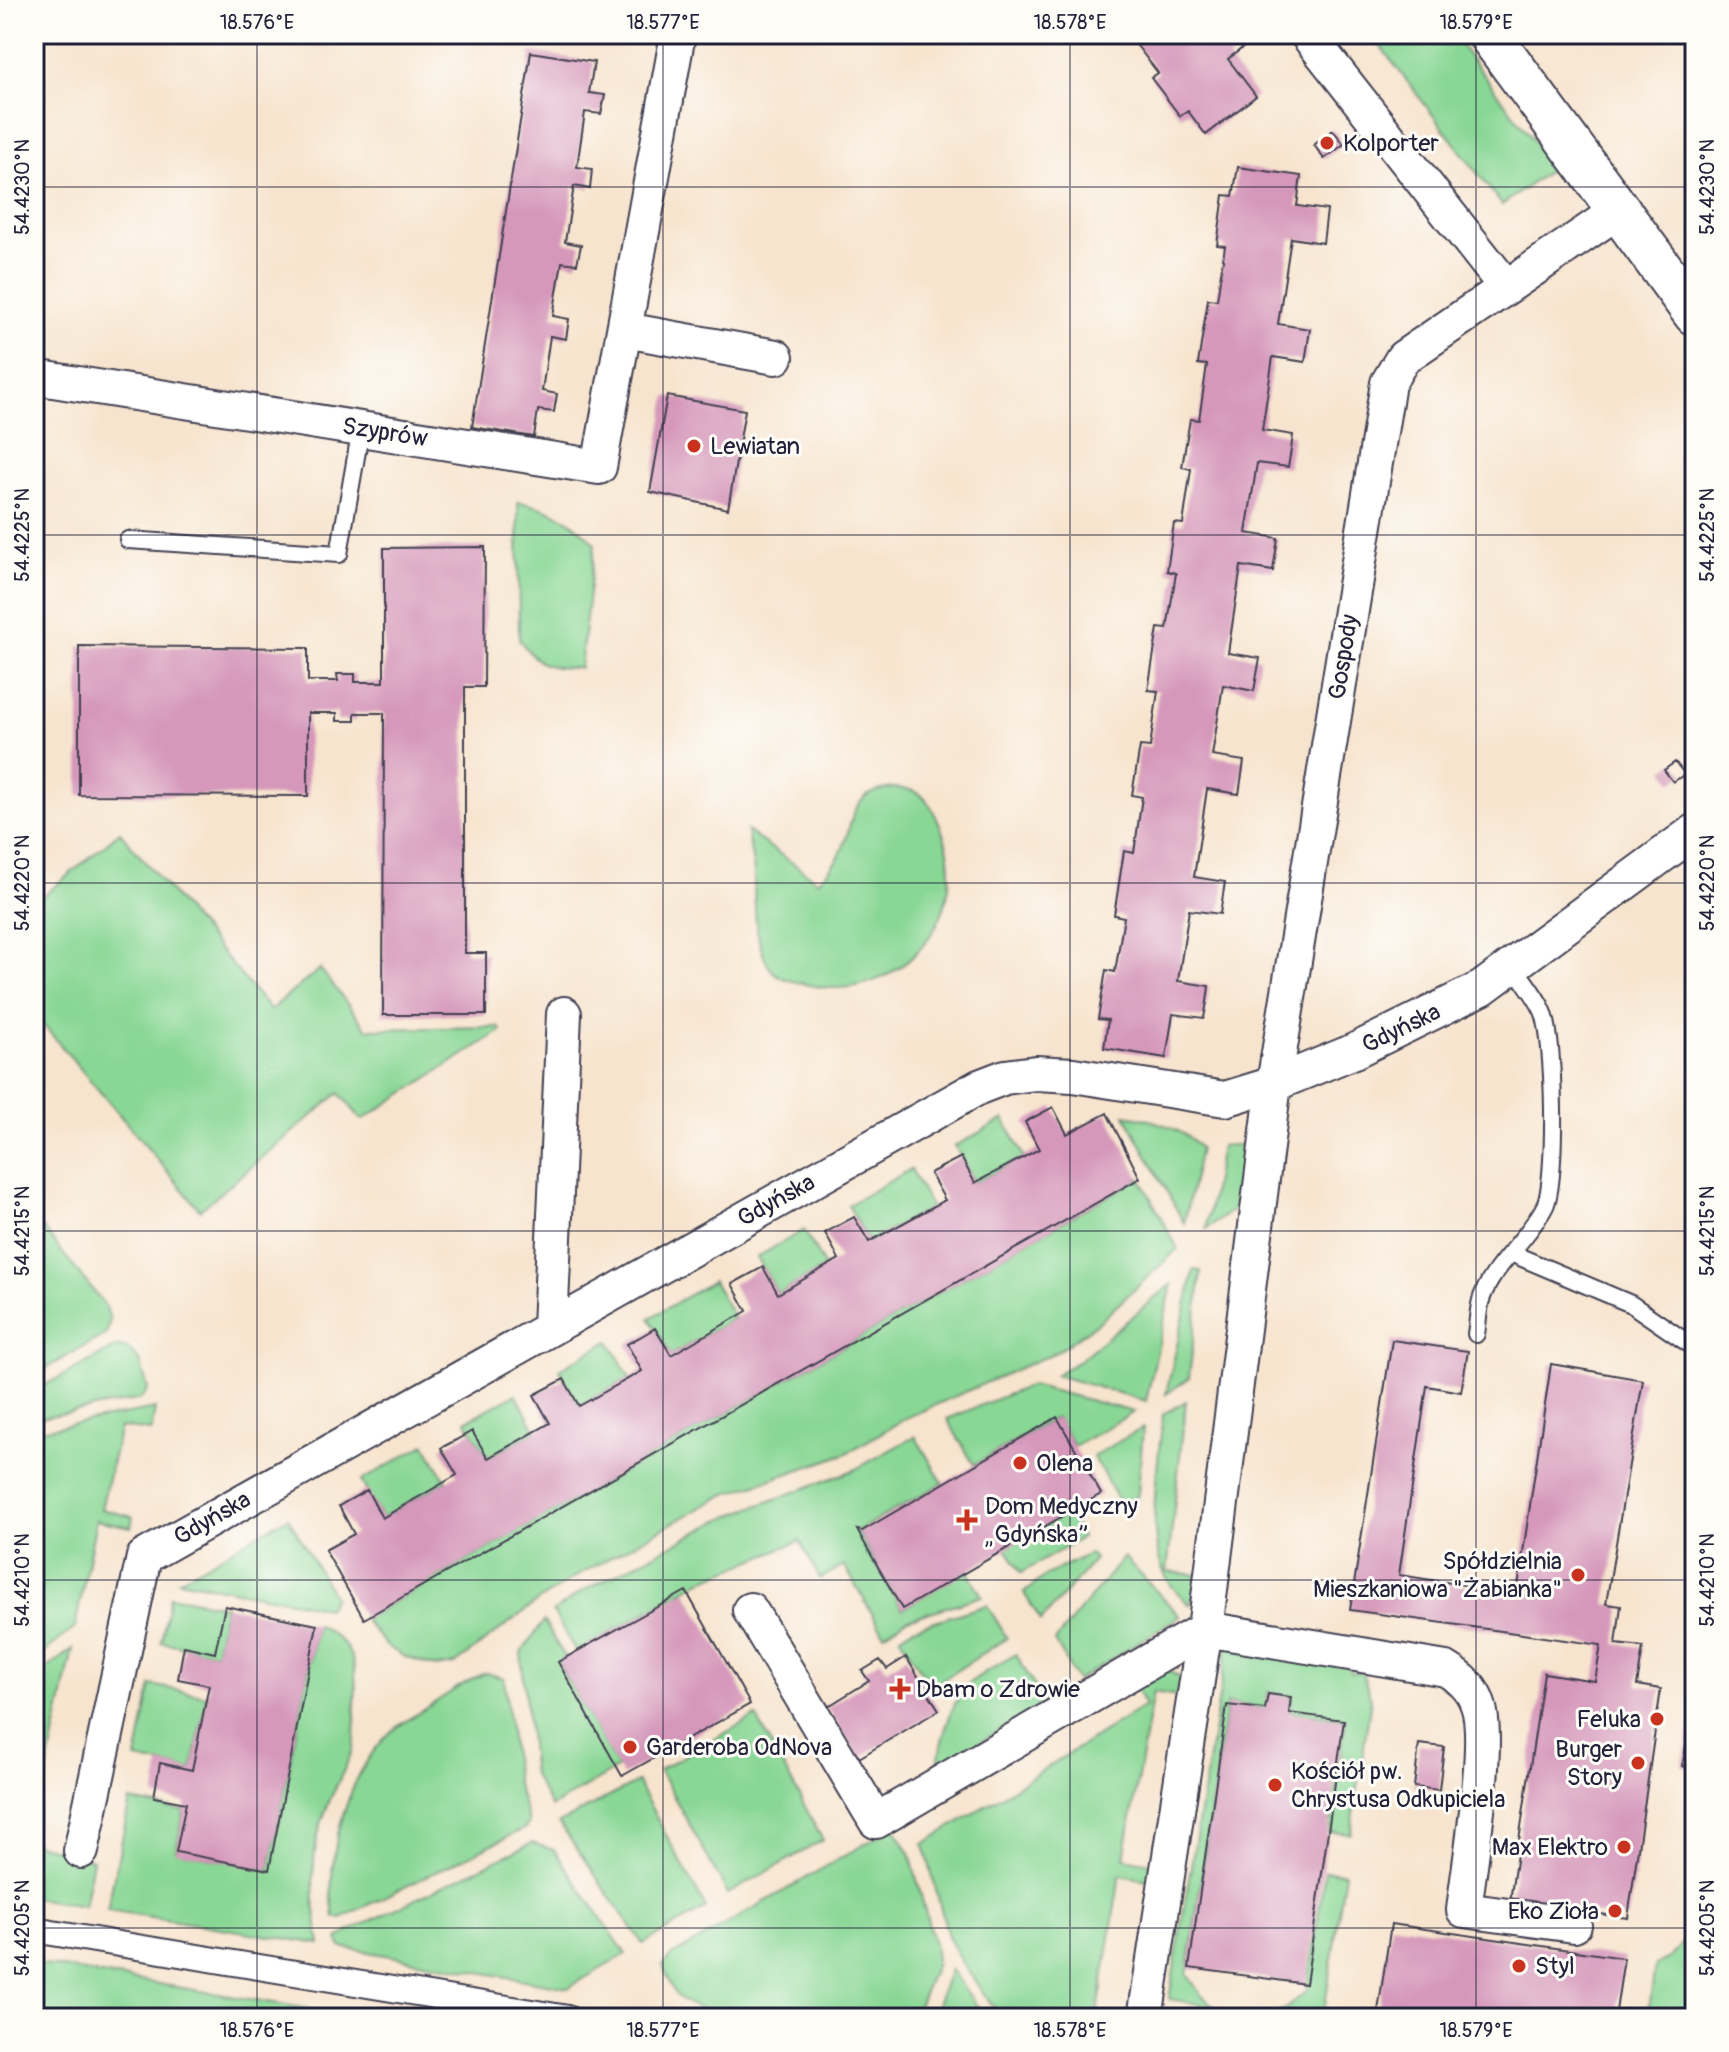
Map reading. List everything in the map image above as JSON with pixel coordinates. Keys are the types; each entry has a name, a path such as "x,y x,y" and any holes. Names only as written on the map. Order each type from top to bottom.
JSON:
{"street":[{"name":"Szyprów","path":"34,377 74,386 599,467 678,34"},
{"path":"1307,34 1506,287"},
{"path":"1489,34 1695,314"},
{"name":"Gospody","path":"1145,2018 1205,1629 1274,1084 1388,383 1403,358 1618,211"},
{"path":"625,330 776,357"},
{"name":"Gdyńska","path":"81,1851 144,1557 979,1087 1005,1077 1036,1073 1073,1075 1225,1099 1274,1084 1352,1052 1482,988 1695,831"},
{"path":"550,1327 564,1014"},
{"path":"750,1610 876,1821 1205,1629 1446,1669 1460,1677 1472,1691 1484,1727 1464,1910 1574,1925"},
{"path":"34,1930 568,2018"}],"lane":[{"path":"128,540 339,554 361,428"},
{"path":"1476,1334 1482,1298 1547,1201 1554,1073 1552,1039 1543,1010 1513,965"},
{"path":"1513,1254 1631,1304 1695,1348"},
{"path":"1695,1583 1695,1611"}],"green space":[{"path":"1371,34 1452,34 1554,167 1502,205"},
{"path":"518,502 561,516 595,544 580,668 544,664 532,656 519,639"},
{"path":"894,788 913,791 926,799 941,828 949,859 948,890 939,919 924,944 902,965 876,980 846,987 814,986 776,974 767,963 759,941 747,831 818,881 840,854 856,808 862,800 880,790"},
{"path":"120,832 270,1010 320,969 367,1029 499,1027 501,1031 362,1120 339,1093 200,1210 34,1014 34,904"},
{"path":"1125,1115 1177,1130 1200,1149 1184,1223"},
{"path":"1004,1119 1024,1157 975,1183 955,1146"},
{"path":"1250,1144 1243,1203 1206,1229 1221,1146"},
{"path":"911,1169 931,1208 869,1242 848,1205"},
{"path":"1140,1178 1178,1249 1098,1323 1056,1352 908,1417 845,1454 724,1495 585,1571 538,1601 455,1664 436,1667 405,1657 386,1646 364,1619"},
{"path":"34,1217 106,1307 110,1320 106,1334 34,1375"},
{"path":"804,1230 825,1267 778,1294 757,1257"},
{"path":"1194,1270 1201,1271 1189,1378 1166,1394"},
{"path":"713,1281 734,1318 671,1355 650,1318"},
{"path":"1172,1284 1146,1401 1055,1375 1077,1362"},
{"path":"609,1341 630,1378 579,1406 559,1369"},
{"path":"116,1347 126,1347 140,1361 148,1389 141,1399 34,1419 34,1391"},
{"path":"1031,1385 1134,1412 1074,1446 1056,1417 974,1465 947,1419"},
{"path":"516,1394 536,1431 488,1458 466,1421"},
{"path":"1186,1401 1167,1572 1199,1575 1190,1605 1171,1585 1161,1565 1155,1523 1163,1414"},
{"path":"155,1409 151,1431 120,1427 101,1509 133,1517 131,1527 96,1520 75,1628 34,1660 34,1431"},
{"path":"1143,1428 1138,1494 1127,1515 1093,1456"},
{"path":"915,1436 943,1483 857,1531 902,1609 967,1570 982,1596 908,1619 884,1634 844,1565 820,1579 800,1541 700,1581 576,1652 553,1612 581,1592 724,1518 854,1470"},
{"path":"425,1444 446,1481 382,1518 361,1481"},
{"path":"1067,1513 1082,1538 1021,1573 1006,1548"},
{"path":"288,1517 334,1597 327,1608 179,1580"},
{"path":"1089,1554 1095,1559 1041,1621 1024,1593 1048,1574"},
{"path":"1124,1557 1180,1616 1077,1681 1055,1641"},
{"path":"170,1596 225,1606 215,1653 161,1642"},
{"path":"987,1605 1007,1638 931,1687 900,1637 913,1628"},
{"path":"544,1621 565,1658 558,1663 618,1768 551,1807 533,1775 521,1653"},
{"path":"317,1625 331,1633 348,1651 356,1684 354,1745 323,1816 315,1853 314,1893 320,1944 107,1910 130,1801 184,1811 176,1851 269,1870"},
{"path":"1228,1643 1346,1662 1351,1673 1362,1672 1371,1699 1351,1834 1330,1832 1346,1719 1290,1711 1292,1696 1268,1692 1266,1708 1227,1703 1187,1974 1201,1995 1215,2007 1169,1999"},
{"path":"73,1649 34,1831 34,1678"},
{"path":"1016,1654 1044,1703 940,1767 943,1737 962,1691 978,1676"},
{"path":"1163,1668 1180,1677 1185,1697 1153,1692 1124,1858 1156,1864 1153,1881 1120,1875 1097,2018 1001,2018 960,1960 948,1936 924,1844 1145,1706 1134,1685"},
{"path":"486,1673 504,1678 516,1781 529,1823 524,1829 341,1918 334,1917 332,1870 336,1844 342,1818 362,1770 396,1728 473,1678"},
{"path":"151,1685 207,1696 192,1770 136,1759"},
{"path":"756,1716 823,1840 728,1894 659,1770"},
{"path":"637,1782 706,1908 643,1944 559,1823"},
{"path":"894,1827 910,1853 935,1949 936,1963 913,2018 829,2020 730,2015 704,2010 677,1995 663,1965 670,1957"},
{"path":"34,1843 93,1860 84,1906 34,1898"},
{"path":"532,1843 554,1850 626,1954 568,1988 341,1947 338,1939 349,1931"},
{"path":"1325,1871 1345,1873 1323,2018 1271,2015 1285,2009 1307,1991"},
{"path":"1695,1926 1695,2018 1648,2018 1655,1965 1670,1958"},
{"path":"38,1964 328,2012 329,2018 34,2018 34,1970"},
{"path":"950,1969 986,2018 932,2018"}],"building":[{"path":"1128,34 1248,34 1253,40 1228,59 1256,96 1206,135 1188,111 1180,116 1151,78 1158,73"},
{"path":"531,52 594,62 589,93 605,95 601,114 585,112 577,167 592,169 590,189 574,186 565,242 581,245 577,264 562,262 553,316 569,319 566,339 550,336 542,391 557,394 554,412 538,410 534,437 472,427"},
{"path":"1333,130 1344,144 1324,159 1314,145"},
{"path":"1238,167 1301,176 1297,206 1327,210 1323,243 1291,238 1278,324 1310,329 1308,343 1305,362 1273,357 1262,430 1293,435 1291,450 1288,467 1257,463 1246,533 1278,538 1273,571 1241,566 1228,653 1260,658 1254,691 1223,685 1212,756 1244,761 1239,794 1207,789 1194,877 1225,882 1220,914 1189,910 1178,981 1209,986 1207,1002 1204,1018 1173,1014 1166,1058 1104,1048 1108,1020 1098,1019 1106,970 1115,972 1124,917 1114,915 1124,851 1134,853 1142,797 1132,795 1140,746 1150,747 1158,691 1148,690 1158,628 1167,629 1176,573 1167,571 1174,523 1183,524 1191,469 1182,467 1190,419 1199,420 1207,365 1198,364 1208,299 1217,300 1225,246 1217,245 1224,195 1233,196"},
{"path":"667,396 745,410 728,509 650,492"},
{"path":"485,547 484,687 465,687 465,953 486,953 486,1015 383,1015 384,713 355,713 355,721 337,721 337,713 308,713 308,796 79,795 79,646 308,648 308,681 338,681 337,674 355,674 355,682 384,682 384,548"},
{"path":"1675,762 1685,774 1673,782 1664,770"},
{"path":"1053,1107 1067,1134 1107,1113 1140,1178 364,1619 325,1550 354,1534 339,1506 367,1490 382,1518 457,1475 441,1448 472,1431 488,1458 550,1423 534,1395 564,1379 579,1406 642,1371 627,1344 655,1328 671,1355 747,1311 732,1284 763,1267 778,1294 839,1259 825,1233 854,1217 869,1242 945,1200 930,1173 961,1157 975,1183 1039,1149 1025,1122"},
{"path":"1392,1340 1468,1351 1461,1392 1427,1386 1399,1575 1517,1593 1551,1364 1643,1380 1606,1604 1621,1606 1616,1644 1643,1647 1637,1685 1661,1689 1628,1918 1510,1901 1544,1673 1595,1681 1601,1645 1350,1610"},
{"name":"Dom Medyczny „Gdyńska”","path":"1057,1417 1101,1494 902,1609 857,1530 862,1531"},
{"path":"686,1591 750,1704 622,1776 558,1662"},
{"path":"225,1606 317,1625 269,1870 176,1852 186,1803 154,1797 160,1763 192,1770 209,1685 178,1679 184,1646 215,1653"},
{"path":"906,1657 939,1710 859,1758 827,1707 869,1681 862,1671 880,1660 887,1669"},
{"name":"Kościół pw. Chrystusa Odkupiciela","path":"1268,1694 1291,1697 1289,1713 1344,1720 1306,1984 1189,1968 1227,1705 1265,1709"},
{"path":"1689,1732 1695,1733 1695,1769 1682,1766"},
{"path":"1419,1744 1444,1747 1439,1790 1414,1787"},
{"path":"1391,1924 1624,1958 1615,2018 1377,2018"}],"place":[{"name":"Kolporter","path":"1327,143"},
{"name":"Lewiatan","path":"694,446"},
{"name":"Olena","path":"1020,1463"},
{"name":"Dom Medyczny „Gdyńska”","path":"967,1520"},
{"name":"Spółdzielnia Mieszkaniowa \"Żabianka\"","path":"1578,1575"},
{"name":"Dbam o Zdrowie","path":"900,1689"},
{"name":"Feluka","path":"1657,1719"},
{"name":"Garderoba OdNova","path":"630,1747"},
{"name":"Burger Story","path":"1638,1763"},
{"name":"Kościół pw. Chrystusa Odkupiciela","path":"1275,1785"},
{"name":"Max Elektro","path":"1624,1847"},
{"name":"Eko Zioła","path":"1615,1911"},
{"name":"Styl","path":"1519,1966"}]}
